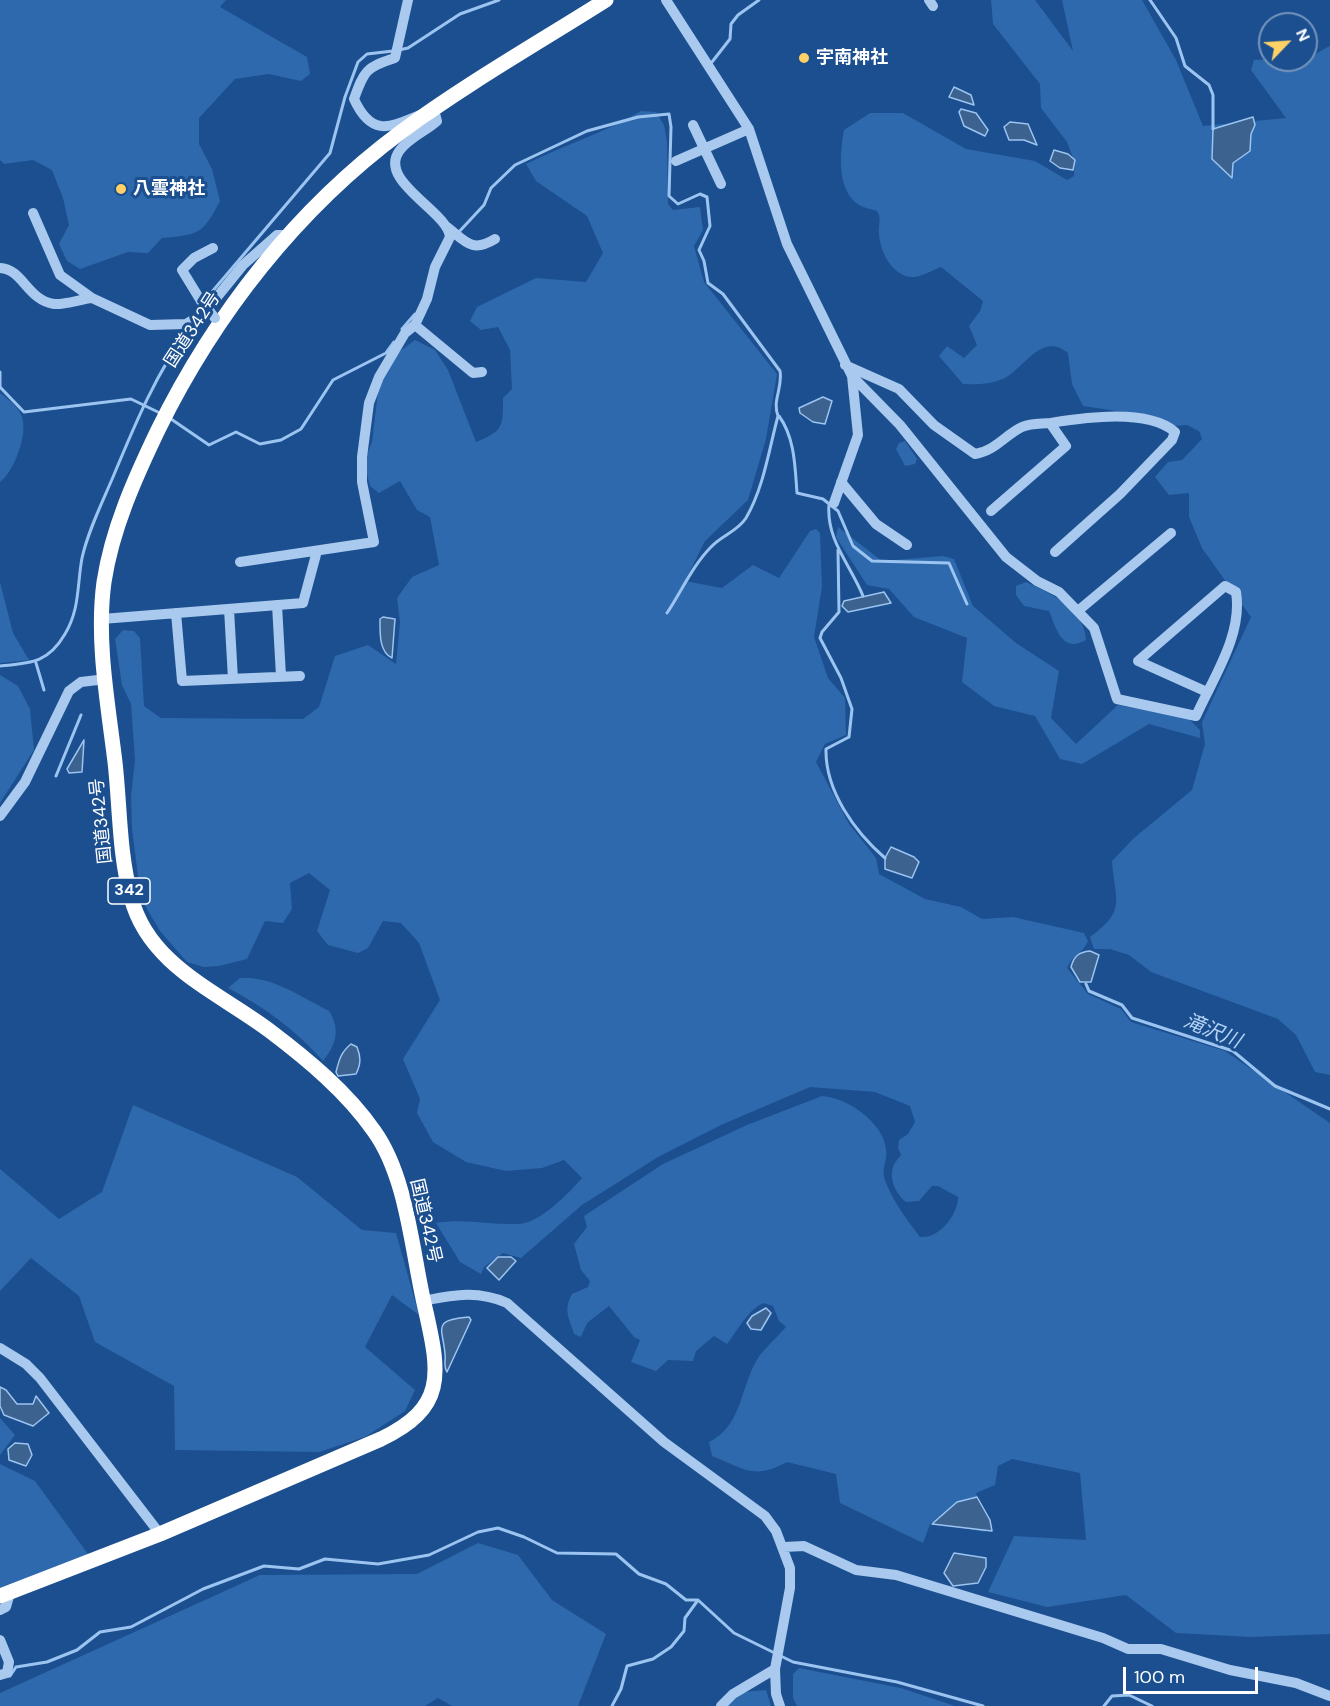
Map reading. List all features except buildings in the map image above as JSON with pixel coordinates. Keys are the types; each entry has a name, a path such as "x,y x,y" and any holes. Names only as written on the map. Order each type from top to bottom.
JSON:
{"highway":[{"name":"国道342号","path":"5,1594 160,1533 405,1427 423,1410 433,1390 436,1375 433,1345 391,1163 371,1127 339,1091 302,1056 268,1029 173,964 142,926 135,912 127,879 106,679 102,619 109,554 131,490 184,378 217,320 288,235 366,160 434,110 606,0"}],"street":[{"path":"408,0 395,57 371,65 362,76 354,99 369,123 382,128 434,110 437,121 400,150 396,163 405,185 447,227 472,246 483,246 495,239"},
{"path":"669,1 749,129 787,244 852,376 900,425 1006,557 1037,581 1059,592 1094,628 1117,699 1196,716 1207,692 1236,628 1239,609 1236,592 1225,586 1138,661 1207,692"},
{"path":"693,125 721,184"},
{"path":"676,161 749,129"},
{"path":"33,213 60,275 92,298 143,324 186,324 204,314 243,266 277,235 288,235"},
{"path":"240,562 374,542 362,482 362,457 369,403 379,377 405,333 415,325 427,299 435,267 450,237 447,227"},
{"path":"213,248 194,258 182,270 201,301 217,320"},
{"path":"0,268 15,273 36,297 47,302 58,304 92,298"},
{"path":"415,325 473,373 482,372"},
{"path":"845,365 899,389 934,425 975,454 987,452 1021,427 1086,418 1124,417 1170,429 1175,436 1120,494 1055,552"},
{"path":"834,503 858,435 852,376"},
{"path":"991,511 1066,446 1050,423"},
{"path":"841,482 876,524 907,544"},
{"path":"1079,610 1171,532"},
{"path":"102,619 303,603 317,551"},
{"path":"277,605 281,676"},
{"path":"229,609 233,679"},
{"path":"176,613 182,681 300,676"},
{"path":"0,816 25,782 69,691 81,682 106,679"},
{"path":"423,1301 473,1293 488,1295 507,1303 664,1442 765,1516 784,1547 790,1568 790,1588 775,1669 776,1694 780,1706"},
{"path":"0,1348 26,1364 40,1378 160,1533"},
{"path":"784,1547 804,1546 856,1570 896,1575 1103,1638 1128,1648 1161,1649 1230,1670 1296,1683 1330,1696"},
{"path":"0,1610 6,1607 5,1594"},
{"path":"0,1640 9,1662 7,1673 0,1675"},
{"path":"721,1706 733,1694 775,1669"}],"shaded area":[{"path":"0,0 226,0 220,7 307,57 310,74 301,81 269,74 235,79 199,118 199,144 212,169 220,201 204,226 192,234 162,238 148,253 128,252 80,269 67,261 59,244 69,225 63,198 52,170 33,160 4,164 0,160"},
{"path":"991,0 1035,0 1073,51 1062,0 1142,0 1176,60 1203,126 1286,118 1251,70 1254,60 1258,60 1258,72 1318,72 1318,53 1330,46 1330,1075 1315,1072 1296,1035 1278,1019 1151,972 1129,955 1110,949 1094,949 1090,937 1102,928 1114,912 1116,896 1112,861 1134,838 1192,790 1205,744 1202,722 1251,617 1202,548 1189,517 1189,493 1169,495 1155,477 1168,462 1182,460 1202,439 1199,431 1187,425 1175,426 1151,416 1083,406 1072,384 1068,353 1050,346 1035,353 1005,378 984,384 963,384 939,356 947,346 964,358 977,345 969,326 980,311 983,301 941,267 914,277 894,269 882,248 877,211 859,205 846,190 843,181 841,149 844,130 870,113 903,113 966,149 1035,161 1067,180 1074,176 1075,163 1067,142 1041,108 1040,84 993,24"},
{"path":"954,87 971,95 974,105 949,97"},
{"path":"961,109 976,113 988,130 985,136 964,126 959,112"},
{"path":"641,111 656,112 664,125 667,142 668,204 673,210 700,207 703,230 694,246 704,282 777,374 766,439 748,500 705,541 685,581 722,588 753,565 779,578 810,531 816,529 820,533 822,587 814,637 828,678 845,698 846,735 825,744 816,762 849,824 876,858 879,874 925,899 961,907 982,919 1013,917 1084,933 1088,941 1067,968 1088,994 1121,1009 1131,1022 1225,1051 1330,1123 1330,1634 1251,1637 1176,1633 1126,1595 1047,1607 988,1592 1014,1536 1086,1540 1080,1473 1012,1459 998,1466 995,1485 976,1493 988,1520 985,1532 931,1522 923,1543 840,1503 836,1474 787,1462 766,1470 750,1471 712,1456 709,1442 729,1425 760,1355 786,1327 779,1321 773,1306 763,1303 757,1307 747,1316 727,1344 714,1336 696,1351 693,1361 668,1360 656,1371 631,1362 640,1340 634,1337 609,1306 587,1323 581,1337 574,1334 568,1314 569,1300 572,1294 588,1287 590,1281 581,1270 574,1244 587,1227 584,1216 663,1164 747,1125 822,1096 843,1101 863,1113 871,1121 883,1139 886,1152 884,1177 899,1208 920,1237 927,1237 940,1230 955,1211 958,1197 938,1186 932,1186 919,1201 906,1202 896,1191 893,1182 893,1167 901,1155 898,1148 899,1140 908,1134 915,1122 910,1106 875,1092 810,1087 721,1125 658,1157 582,1205 521,1258 503,1253 484,1267 481,1274 460,1262 436,1223 457,1221 519,1224 527,1222 554,1206 582,1178 564,1160 542,1168 506,1171 466,1162 433,1142 417,1113 420,1099 403,1059 440,1000 419,943 401,923 383,921 368,948 358,953 328,945 317,931 330,890 309,873 290,883 292,909 283,923 265,921 247,959 204,967 187,962 160,931 141,899 132,829 131,796 135,760 131,704 122,685 115,639 123,630 134,631 140,638 144,706 161,718 303,719 319,707 335,656 368,645 396,664 400,622 397,598 412,577 439,565 430,517 417,510 400,481 379,493 370,486 364,462 372,442 379,384 396,354 415,340 435,350 448,370 476,442 492,435 500,427 503,416 503,398 512,389 510,350 498,327 481,330 470,321 477,307 536,278 586,282 603,253 587,216 536,181 526,164 613,126"},
{"path":"1253,117 1255,125 1251,134 1250,151 1233,163 1232,178 1212,159 1213,129"},
{"path":"1010,122 1028,124 1037,145 1024,140 1009,140 1004,127"},
{"path":"1054,150 1068,154 1075,160 1073,170 1060,168 1050,161"},
{"path":"0,393 18,410 22,417 23,433 15,462 0,482"},
{"path":"823,397 832,401 825,424 813,422 800,413 799,408"},
{"path":"905,441 917,459 915,464 905,466 896,449 899,443"},
{"path":"838,527 882,561 943,556 954,559 973,606 1016,643 1059,671 1051,718 1076,744 1118,705 1188,718 1200,730 1200,738 1149,724 1082,764 1060,759 1035,716 994,706 962,682 967,638 914,617 889,589 867,585 836,537"},
{"path":"0,582 13,633 29,660 0,663"},
{"path":"1026,582 1056,597 1073,611 1080,620 1086,640 1071,644 1057,631 1049,611 1024,606 1016,595 1016,586"},
{"path":"884,592 891,603 848,612 842,606 844,601"},
{"path":"383,617 395,619 392,658 382,647 380,619"},
{"path":"0,675 18,686 30,709 34,750 0,803"},
{"path":"84,740 82,772 69,773 67,769"},
{"path":"891,847 914,857 919,862 912,878 885,869 885,858"},
{"path":"1090,951 1099,955 1091,982 1080,982 1071,967 1072,963 1078,955"},
{"path":"240,978 264,980 275,984 329,1011 336,1031 334,1043 323,1061 279,1020 228,988"},
{"path":"351,1044 357,1047 359,1054 358,1070 356,1074 338,1076 336,1072 339,1060"},
{"path":"133,1105 297,1177 362,1230 396,1233 419,1315 392,1295 365,1347 415,1390 405,1411 365,1437 319,1452 175,1450 174,1386 95,1342 79,1296 31,1258 0,1291 0,1169 59,1219 102,1192"},
{"path":"498,1257 511,1257 516,1261 499,1280 487,1268"},
{"path":"766,1308 771,1313 761,1330 751,1329 747,1323 752,1316"},
{"path":"469,1317 471,1320 447,1372 442,1327 449,1320"},
{"path":"0,1387 6,1390 17,1404 33,1404 36,1396 49,1413 33,1426 4,1415 0,1406"},
{"path":"0,1418 15,1435 0,1455"},
{"path":"15,1443 28,1444 32,1455 26,1466 9,1460 8,1449"},
{"path":"0,1464 35,1481 88,1554 0,1590"},
{"path":"977,1497 990,1520 992,1531 932,1524 957,1502"},
{"path":"478,1543 518,1555 552,1600 606,1634 578,1706 452,1706 438,1698 425,1706 0,1706 0,1693 260,1575 417,1574"},
{"path":"954,1553 986,1558 986,1567 978,1583 953,1586 944,1573"},
{"path":"799,1668 901,1688 955,1706 797,1706 793,1698 793,1674"},
{"path":"766,1690 771,1706 728,1706 743,1692"}],"waterway":[{"path":"399,50 408,48 460,14 499,0"},
{"path":"712,62 730,39 731,24 738,15 759,0"},
{"path":"1150,0 1176,38 1185,66 1209,85 1213,95 1213,129"},
{"path":"205,300 330,153 345,97 358,62 367,54 393,51"},
{"path":"457,234 484,205 491,188 515,165 587,131 638,117 669,114 671,127 669,196 678,204 700,194 707,197 710,226 699,250 704,261 708,283 723,294 780,371 781,377 776,405 778,416 762,481 752,506 742,523 715,543 705,554 667,613"},
{"path":"402,329 415,314"},
{"path":"0,666 38,660 52,651 65,634 73,615 82,558 96,517 147,399 167,362 190,327"},
{"path":"171,419 209,445 236,432 260,444 281,440 301,429 333,380 386,353 394,342"},
{"path":"0,372 0,387 24,412 131,399 162,414"},
{"path":"779,416 791,443 797,493 823,499 838,511 853,546 872,561 949,563 967,604"},
{"path":"829,504 829,517 835,540 863,596"},
{"path":"838,550 839,612 822,632 820,638 841,678 852,709 849,737 826,749 827,765 836,795 844,810 863,836 885,858"},
{"path":"36,663 44,690"},
{"path":"56,776 81,715"},
{"name":"滝沢川","path":"1086,984 1089,991 1122,1005 1132,1018 1233,1051 1275,1086 1330,1109"},
{"path":"10,1676 16,1667 47,1662 77,1650 100,1632 131,1627 203,1589 264,1566 299,1569 325,1559 378,1564 429,1555 478,1532 498,1528 524,1537 557,1553 616,1554 639,1574 666,1584 686,1600 698,1600 734,1633 793,1662 897,1682 983,1706"},
{"path":"612,1706 621,1689 627,1666 653,1659 671,1647 684,1631 685,1618 698,1600"},
{"path":"1104,1706 1112,1696 1129,1695 1152,1706"}],"place":[{"name":"宇南神社","path":"804,58"},
{"name":"八雲神社","path":"121,189"}]}
